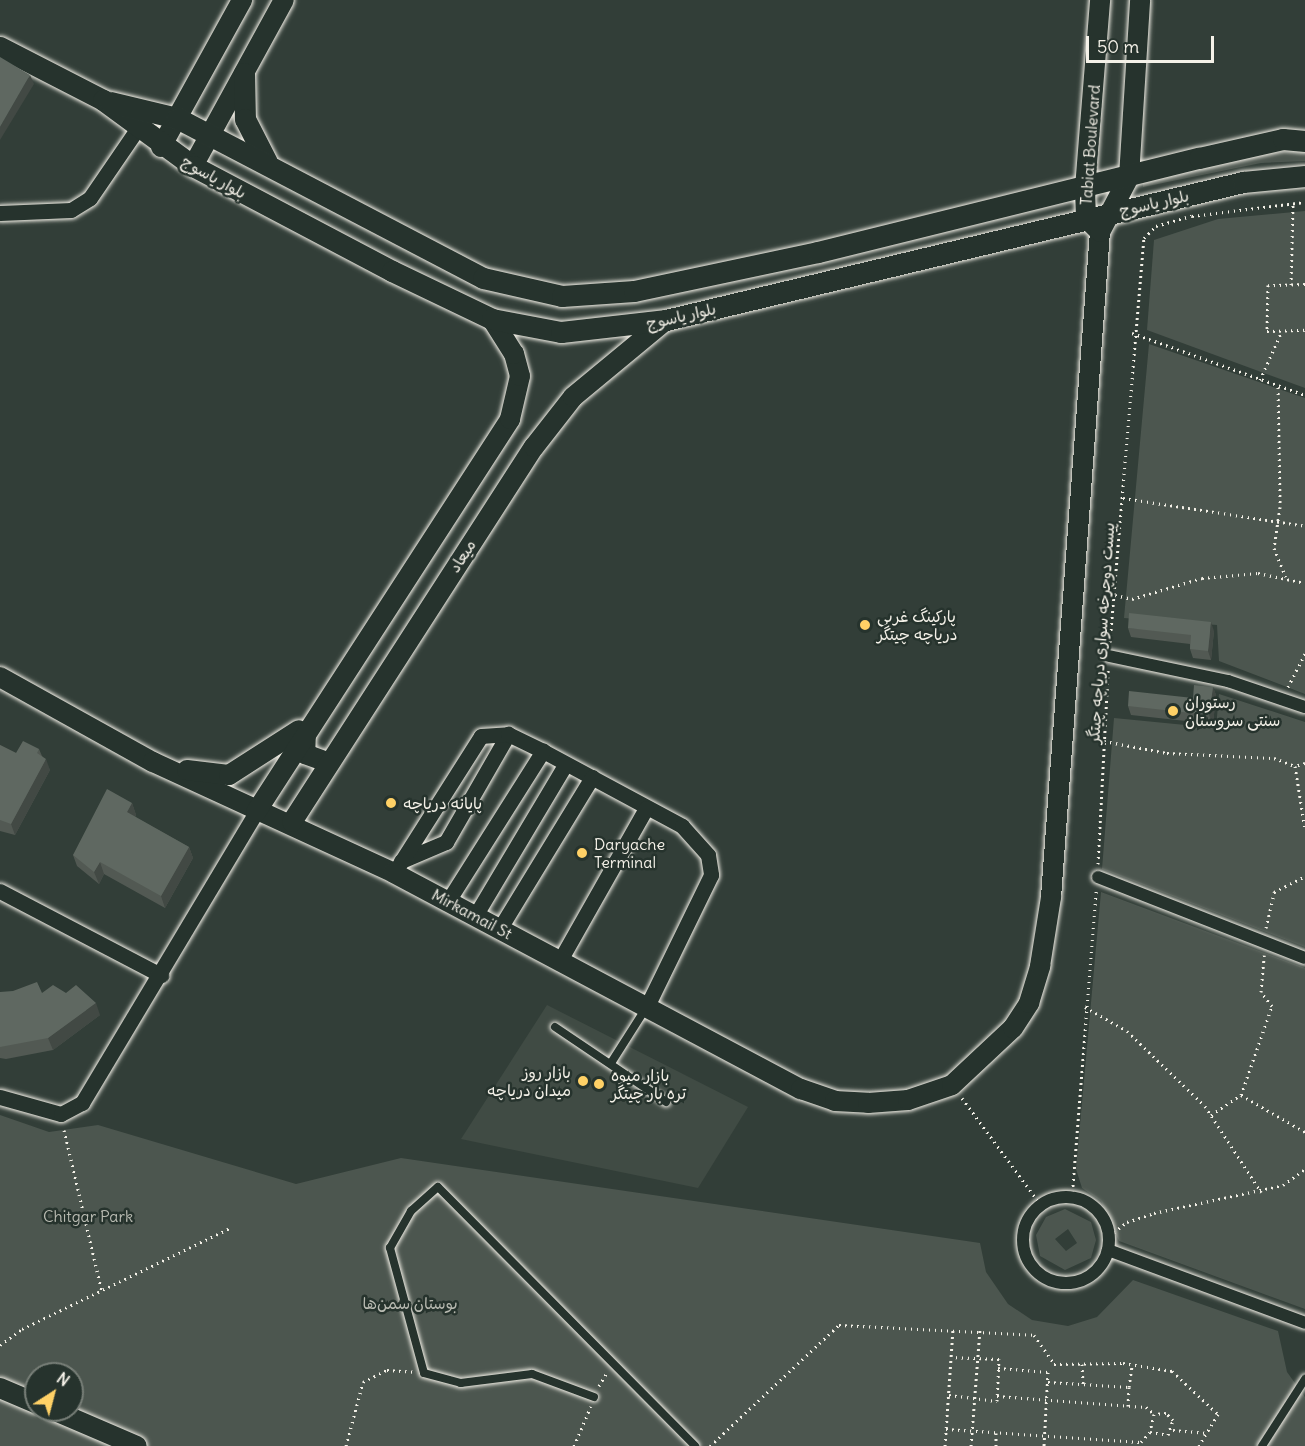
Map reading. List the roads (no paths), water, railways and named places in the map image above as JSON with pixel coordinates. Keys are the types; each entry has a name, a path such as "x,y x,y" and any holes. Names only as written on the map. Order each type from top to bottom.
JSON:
{"main road":[{"name":"بلوار یاسوج","path":"0,47 143,120 161,147 193,165 492,319 561,332 666,320 1093,225 1112,212 1243,182 1305,176"},
{"path":"244,73 245,119 267,163"},
{"name":"بلوار یاسوج","path":"143,120 177,117 267,163 437,258 483,278 562,296 634,291 1085,188 1283,140 1305,141"}],"street":[{"path":"161,147 242,0"},
{"path":"193,165 212,135 284,0"},
{"name":"Tabiat Boulevard","path":"952,1085 1013,1028 1029,1003 1040,966 1051,897 1093,225 1085,188 1100,0"},
{"name":"Tabiat Boulevard","path":"1112,212 1129,177 1140,0"},
{"path":"0,213 71,210 90,198 117,165 143,120"},
{"name":"میعاد","path":"256,812 309,723 510,419 519,375 514,354 492,319"},
{"name":"میعاد","path":"292,822 327,762 541,439 615,357 666,320"},
{"path":"1109,657 1228,681 1305,707"},
{"name":"Mirkamail St","path":"0,677 153,762 256,812 292,822 398,867 448,901 559,962 646,1008 834,1101 908,1100 952,1085"},
{"path":"153,762 209,776 229,775 309,723"},
{"path":"309,723 301,743 305,754 327,762"},
{"path":"398,867 446,842 508,734"},
{"path":"398,867 468,749 481,736 508,734 592,777 702,842 711,875 646,1008"},
{"path":"448,901 543,751"},
{"path":"475,916 565,765"},
{"path":"500,928 592,777"},
{"path":"559,962 646,808"},
{"path":"0,1097 61,1114 82,1103 162,975 256,812"},
{"path":"1098,877 1305,958"},
{"path":"0,891 162,975"},
{"path":"1072,1197 1097,1210 1109,1236 1108,1250 1093,1273 1081,1280 1068,1283 1042,1275 1025,1254 1023,1240 1025,1226 1041,1205 1072,1197"},
{"path":"1108,1250 1305,1323"},
{"path":"0,1388 24,1398"},
{"path":"82,1422 137,1446"}],"lane":[{"path":"611,1063 646,1008"},
{"path":"555,1027 666,1102"},
{"path":"594,1396 532,1374 460,1383 424,1373 390,1248 411,1211 438,1187 695,1446"},
{"path":"1262,1446 1305,1379"}],"place":[{"name":"پارکینگ غربی دریاچه چیتگر","path":"865,625"},
{"name":"رستوران سنتی سروستان","path":"1173,711"},
{"name":"پایانه دریاچه","path":"391,803"},
{"name":"Daryache Terminal","path":"582,853"},
{"name":"بازار روز میدان دریاچه","path":"583,1081"},
{"name":"بازار میوه تره بار چیتگر","path":"599,1084"}],"park label":[{"name":"Chitgar Park","path":"88,1216"},
{"name":"بوستان سمن‌ها","path":"410,1303"}]}
